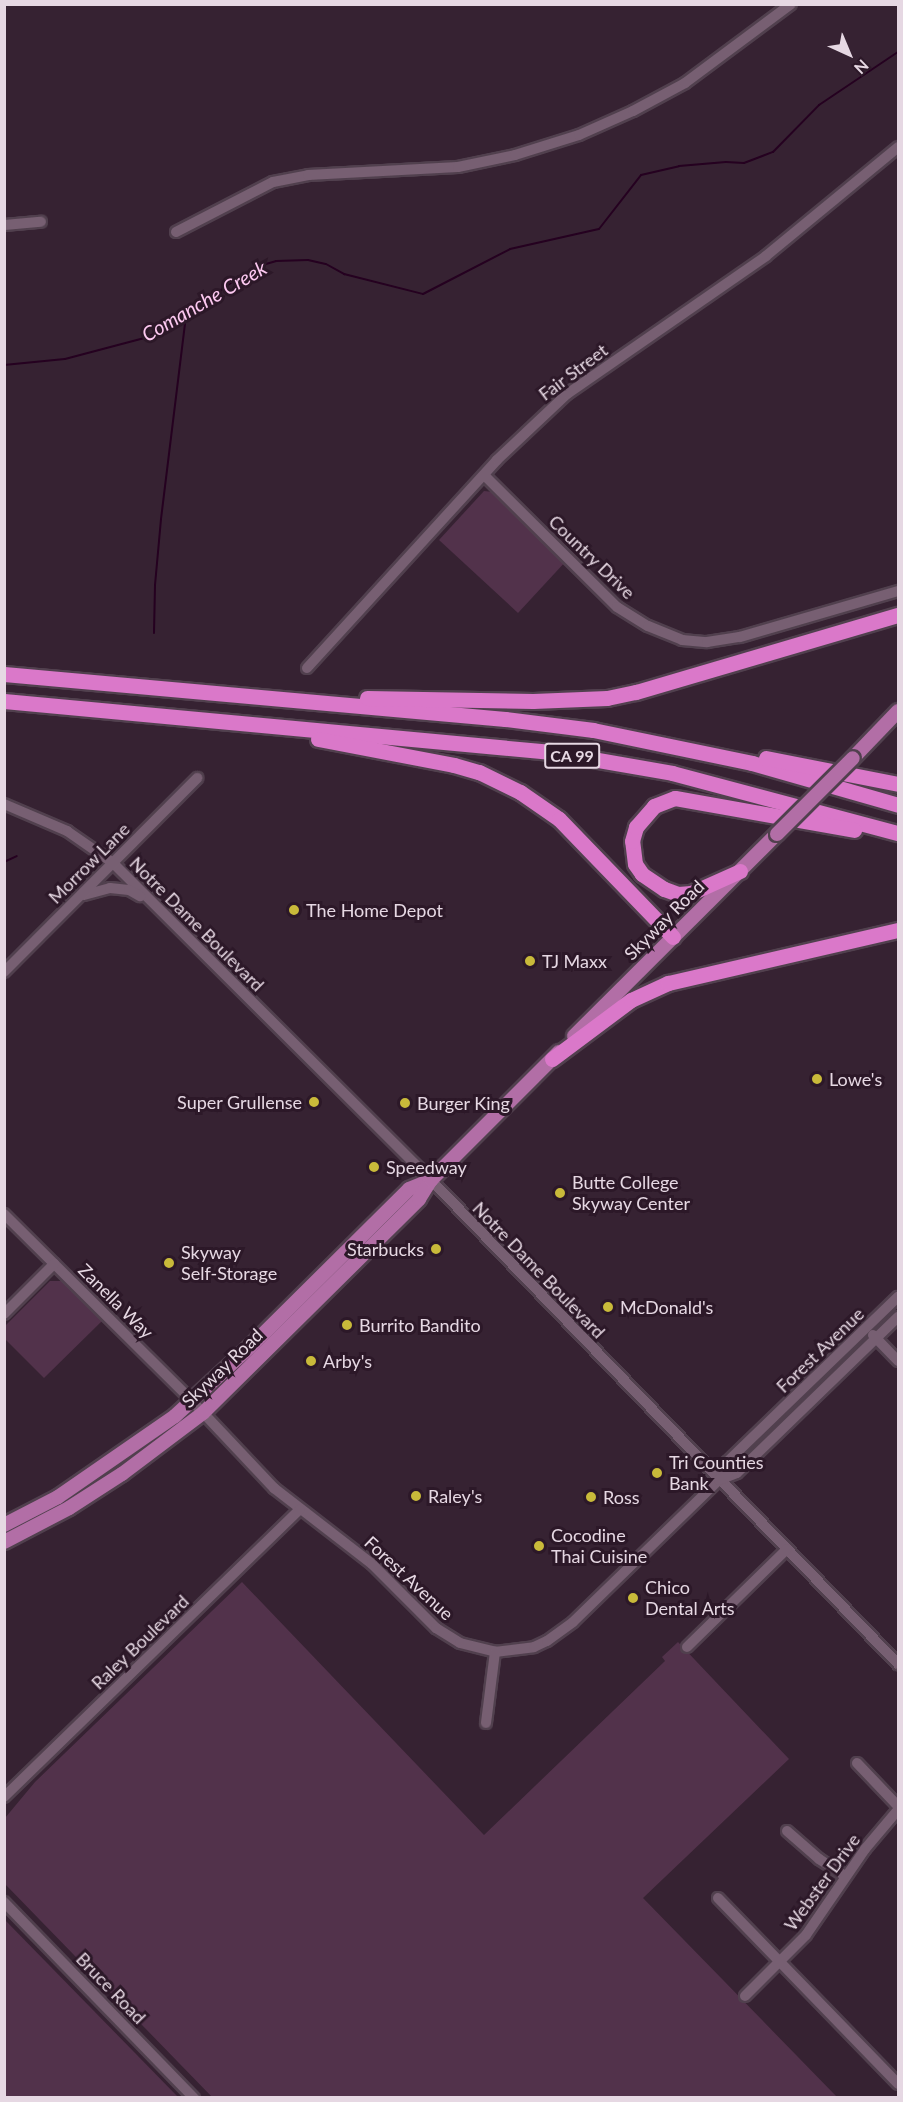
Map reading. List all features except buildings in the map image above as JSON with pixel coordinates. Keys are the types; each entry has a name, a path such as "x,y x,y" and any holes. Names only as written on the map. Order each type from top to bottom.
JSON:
{"highway":[{"path":"271,697 306,694 343,698 533,701 607,698 636,692 898,615"},
{"name":"CA 99","path":"4,674 271,697 593,730 752,763 898,805"},
{"name":"CA 99","path":"4,701 502,746 694,778 898,833"},
{"path":"238,723 454,765 520,792 559,819 673,936"},
{"path":"680,747 732,751 898,784"},
{"path":"740,871 691,892 678,894 664,889 642,874 635,864 632,841 636,827 654,806 675,798 898,838"},
{"path":"552,1059 631,1000 668,983 898,930"}],"main road":[{"name":"Skyway Road","path":"4,1542 69,1508 122,1474 203,1413 419,1199 431,1180 673,936 854,758 898,711"},
{"name":"Skyway Road","path":"4,1525 58,1497 110,1463 192,1401 250,1347 409,1189 431,1180"}],"street":[{"path":"176,232 273,182 308,175 458,167 515,155 579,135 633,111 685,83 791,4"},
{"name":"Fair Street","path":"307,668 528,428 567,393 766,256 898,147"},
{"path":"4,225 41,222"},
{"name":"Country Drive","path":"485,476 618,607 648,627 681,640 707,642 740,637 898,591"},
{"name":"Morrow Lane","path":"4,972 197,778"},
{"name":"Notre Dame Boulevard","path":"4,804 68,831 113,863 431,1180 898,1664"},
{"path":"78,898 92,891 110,888 129,891 151,902"},
{"name":"Zanella Way","path":"4,1214 203,1413"},
{"path":"4,1314 54,1264"},
{"name":"Forest Avenue","path":"719,1480 727,1462 898,1297"},
{"name":"Forest Avenue","path":"203,1413 274,1488 299,1510 372,1564 436,1628 460,1643 495,1652 534,1647 562,1631 719,1480 736,1473 898,1317"},
{"path":"867,1328 898,1361"},
{"name":"Raley Boulevard","path":"4,1797 299,1510"},
{"path":"687,1647 787,1550"},
{"path":"486,1723 495,1652"},
{"path":"857,1763 898,1808"},
{"name":"Webster Drive","path":"745,1996 806,1935 845,1876 898,1808"},
{"path":"787,1832 819,1859 845,1876"},
{"path":"718,1898 898,2084"},
{"name":"Bruce Road","path":"4,1902 195,2097"}],"shaded area":[{"path":"484,491 493,492 502,498 567,560 518,613 439,540"},
{"path":"50,1281 66,1281 102,1321 44,1378 5,1339 4,1327"},
{"path":"242,1582 484,1835 665,1661 662,1657 678,1642 789,1759 643,1898 837,2097 212,2097 5,1884 5,1818 35,1782"},
{"path":"5,1920 178,2097 5,2097"}],"waterway":[{"name":"Comanche Creek","path":"4,365 65,359 148,337 191,312 232,282 259,266 276,261 308,260 326,264 344,274 423,294 510,249 599,229 641,175 679,166 726,162 744,163 773,152 819,105 898,52"},
{"path":"154,633 155,585 161,519 186,316"},
{"path":"4,862 17,856"}],"place":[{"name":"The Home Depot","path":"294,910"},
{"name":"TJ Maxx","path":"530,961"},
{"name":"Lowe's","path":"817,1079"},
{"name":"Super Grullense","path":"314,1102"},
{"name":"Burger King","path":"405,1103"},
{"name":"Speedway","path":"374,1167"},
{"name":"Butte College Skyway Center","path":"560,1193"},
{"name":"Starbucks","path":"436,1249"},
{"name":"Skyway Self-Storage","path":"169,1263"},
{"name":"McDonald's","path":"608,1307"},
{"name":"Burrito Bandito","path":"347,1325"},
{"name":"Arby's","path":"311,1361"},
{"name":"Tri Counties Bank","path":"657,1473"},
{"name":"Raley's","path":"416,1496"},
{"name":"Ross","path":"591,1497"},
{"name":"Cocodine Thai Cuisine","path":"539,1546"},
{"name":"Chico Dental Arts","path":"633,1598"}]}
